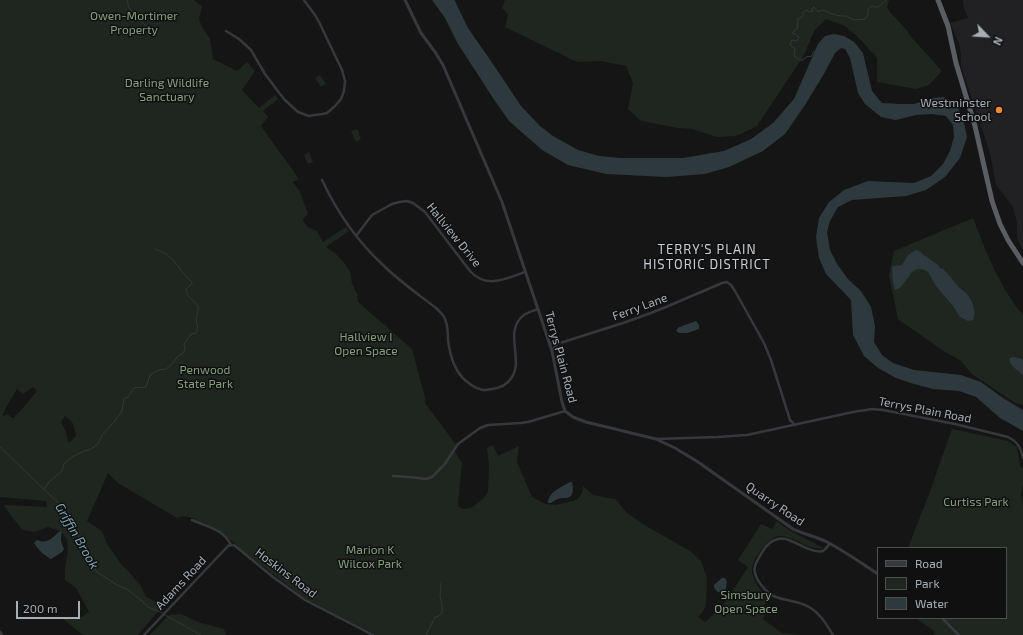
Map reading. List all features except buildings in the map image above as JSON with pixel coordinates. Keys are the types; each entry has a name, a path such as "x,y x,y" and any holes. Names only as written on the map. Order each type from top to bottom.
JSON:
{"highway":[{"path":"938,0 948,26 956,63 972,113 992,201 1000,224 1008,240 1023,263"}],"street":[{"path":"226,31 239,39 251,50 275,88 296,110 309,116 327,113 341,99 345,81 342,70 320,24 304,0"},
{"name":"Terrys Plain Road","path":"405,0 421,33 443,65 502,202 550,343 562,402 565,411 569,415 586,422 656,439 667,439 713,438 747,435 853,412 872,409 883,410 955,424 1008,437 1019,445 1023,458"},
{"path":"322,180 337,210 374,257 383,266 443,314 446,322 450,353 455,368 465,380 477,388 485,390 499,388 506,385 512,379 515,373 516,365 513,338 516,324 525,314 538,309"},
{"name":"Hallview Drive","path":"356,236 372,215 392,204 408,201 417,205 425,212 470,271 478,278 496,282 526,272"},
{"name":"Ferry Lane","path":"550,343 557,344 623,323 727,282 735,291 764,342 790,420"},
{"path":"552,351 557,344"},
{"path":"393,476 432,477 444,465 458,444 480,428 488,425 528,422 565,411"},
{"path":"790,420 796,425"},
{"path":"789,426 790,420"},
{"name":"Quarry Road","path":"656,439 698,462 793,529 830,544 877,573"},
{"path":"666,444 667,439"},
{"name":"Hoskins Road","path":"192,520 217,530 224,535 231,545 304,600 373,635"},
{"path":"830,544 825,550 817,552 783,538 775,540 766,546 755,564 754,575 769,593 780,598 805,604 814,610 822,618 832,635"},
{"name":"Adams Road","path":"144,635 228,546 231,545"},
{"path":"943,619 959,635"}],"shaded area":[{"name":"Westminster School","path":"963,0 1023,0 1023,250 1017,238 1017,223 1013,207 996,185 990,153 961,67 961,53 959,44 950,23 968,18"}],"green space":[{"path":"0,0 194,0 202,7 199,19 202,27 210,39 213,59 237,71 247,62 255,71 242,90 259,108 275,95 278,99 263,111 268,117 261,126 299,179 293,182 300,192 308,214 302,219 303,221 307,227 317,231 323,242 346,227 349,231 326,247 336,254 350,272 358,302 412,349 426,401 425,403 457,446 454,450 462,463 458,506 463,509 471,508 483,499 488,492 489,465 487,448 493,445 498,456 519,446 517,462 532,497 545,504 556,505 577,500 582,493 583,486 593,495 615,499 627,513 646,526 690,551 701,561 707,578 706,604 704,610 698,617 705,622 722,607 748,567 738,560 761,524 772,529 777,521 794,533 824,548 810,547 782,536 776,537 769,541 764,547 756,558 752,567 754,579 762,591 770,598 762,608 766,611 763,619 782,633 802,635 376,635 307,600 217,530 193,519 197,519 183,516 177,518 118,483 108,473 87,521 102,531 107,544 121,564 141,586 146,597 157,603 160,609 138,635 83,635 62,618 82,617 89,612 76,588 65,580 65,567 68,552 67,539 62,532 48,527 34,532 23,530 4,505 47,507 46,501 0,497","holes":["33,387 37,391 13,418 7,414 2,417 17,389 23,394","65,416 70,420 75,429 76,436 69,443 61,422"]},
{"path":"505,0 889,0 887,7 889,11 942,71 929,85 916,89 877,82 877,58 857,36 845,26 826,19 814,31 804,55 757,126 736,136 717,137 692,129 641,121 628,109 633,83 626,66 601,61 577,62 505,27 508,14 502,8"},
{"path":"320,75 326,84 321,87 315,78"},
{"path":"357,129 361,139 356,142 351,131"},
{"path":"309,152 313,162 308,164 304,155"},
{"path":"973,218 1000,281 1014,304 1023,315 1023,405 1015,403 972,374 960,360 945,352 898,319 889,275 894,251"},
{"name":"Curtiss Park","path":"952,429 1008,441 1017,447 1020,466 1023,468 1023,485 1021,494 1023,506 1023,635 961,635 944,619 1007,619 1007,547 908,547"},
{"path":"181,614 201,623 224,629 226,635 150,635 169,615"},
{"path":"917,619 941,619 958,635 933,635 935,632"}],"water":[{"path":"432,0 455,1 468,28 521,106 540,126 553,136 578,150 599,156 620,158 683,158 724,151 751,139 773,123 794,99 818,44 825,36 834,34 844,36 854,42 863,53 872,91 882,103 914,104 932,98 944,97 955,102 963,118 967,137 960,158 945,177 926,190 906,196 852,200 838,207 830,221 827,232 830,250 837,264 848,279 861,291 871,307 875,326 874,342 882,355 893,363 914,370 961,375 981,382 1023,410 1023,431 1000,418 976,397 959,391 933,389 914,384 896,378 878,368 864,356 853,335 851,300 826,274 819,258 816,237 819,218 829,202 844,190 868,181 914,183 931,176 943,164 950,151 954,137 953,125 946,116 932,114 916,115 896,120 881,117 865,104 858,93 850,58 845,49 841,48 835,53 805,105 785,134 763,151 729,167 705,174 667,177 606,174 568,165 542,150 509,121 458,44 445,18"},
{"path":"916,250 943,269 965,292 972,302 974,310 973,320 968,321 960,317 936,286 928,272 925,270 918,269 913,271 900,288 895,290 892,267 902,265 908,255"},
{"path":"696,321 699,325 699,329 688,333 679,333 676,331 679,327"},
{"path":"1012,357 1023,360 1023,376 1011,364 1009,359"},
{"path":"572,482 573,489 571,496 559,498 551,503 548,503 550,496 553,493"},
{"path":"60,531 62,532 61,540 64,549 51,559 41,552 34,543 37,540 44,542 47,541"},
{"path":"722,578 725,578 727,582 725,594 718,592 714,587 714,585"}],"waterway":[{"path":"127,0 129,8 154,32"},
{"path":"815,51 813,52 812,56 799,60 794,56 795,48 790,44 792,40 797,41 799,37 792,33 797,29 798,19 803,16 803,13 806,10 810,12 813,11 812,9 814,7 818,12 822,10 840,16 846,16 854,20 865,19 868,15 868,9 872,6 878,7 886,0"},
{"path":"44,489 49,482 62,471 64,464 67,461 97,445 102,435 122,411 124,399 128,397 134,388 146,387 150,375 158,370 166,369 173,363 185,350 184,344 191,334 196,333 198,327 196,320 198,307 190,298 186,289 192,284 192,282 170,257 155,249"},
{"name":"Griffin Brook","path":"0,447 60,504 84,545 92,565 97,572 117,585 127,589 148,607 163,613"},
{"path":"426,635 435,617 439,616 442,612 440,583"},
{"name":"Griffin Brook","path":"165,615 201,635"}],"place":[{"name":"Westminster School","path":"999,110"}],"district":[{"name":"TERRY'S PLAIN HISTORIC DISTRICT","path":"707,258"}],"park label":[{"name":"Owen-Mortimer Property","path":"134,23"},
{"name":"Darling Wildlife Sanctuary","path":"167,90"},
{"name":"Hallview I Open Space","path":"366,344"},
{"name":"Penwood State Park","path":"205,377"},
{"name":"Marion K Wilcox Park","path":"370,557"},
{"name":"Simsbury Open Space","path":"746,602"}]}
